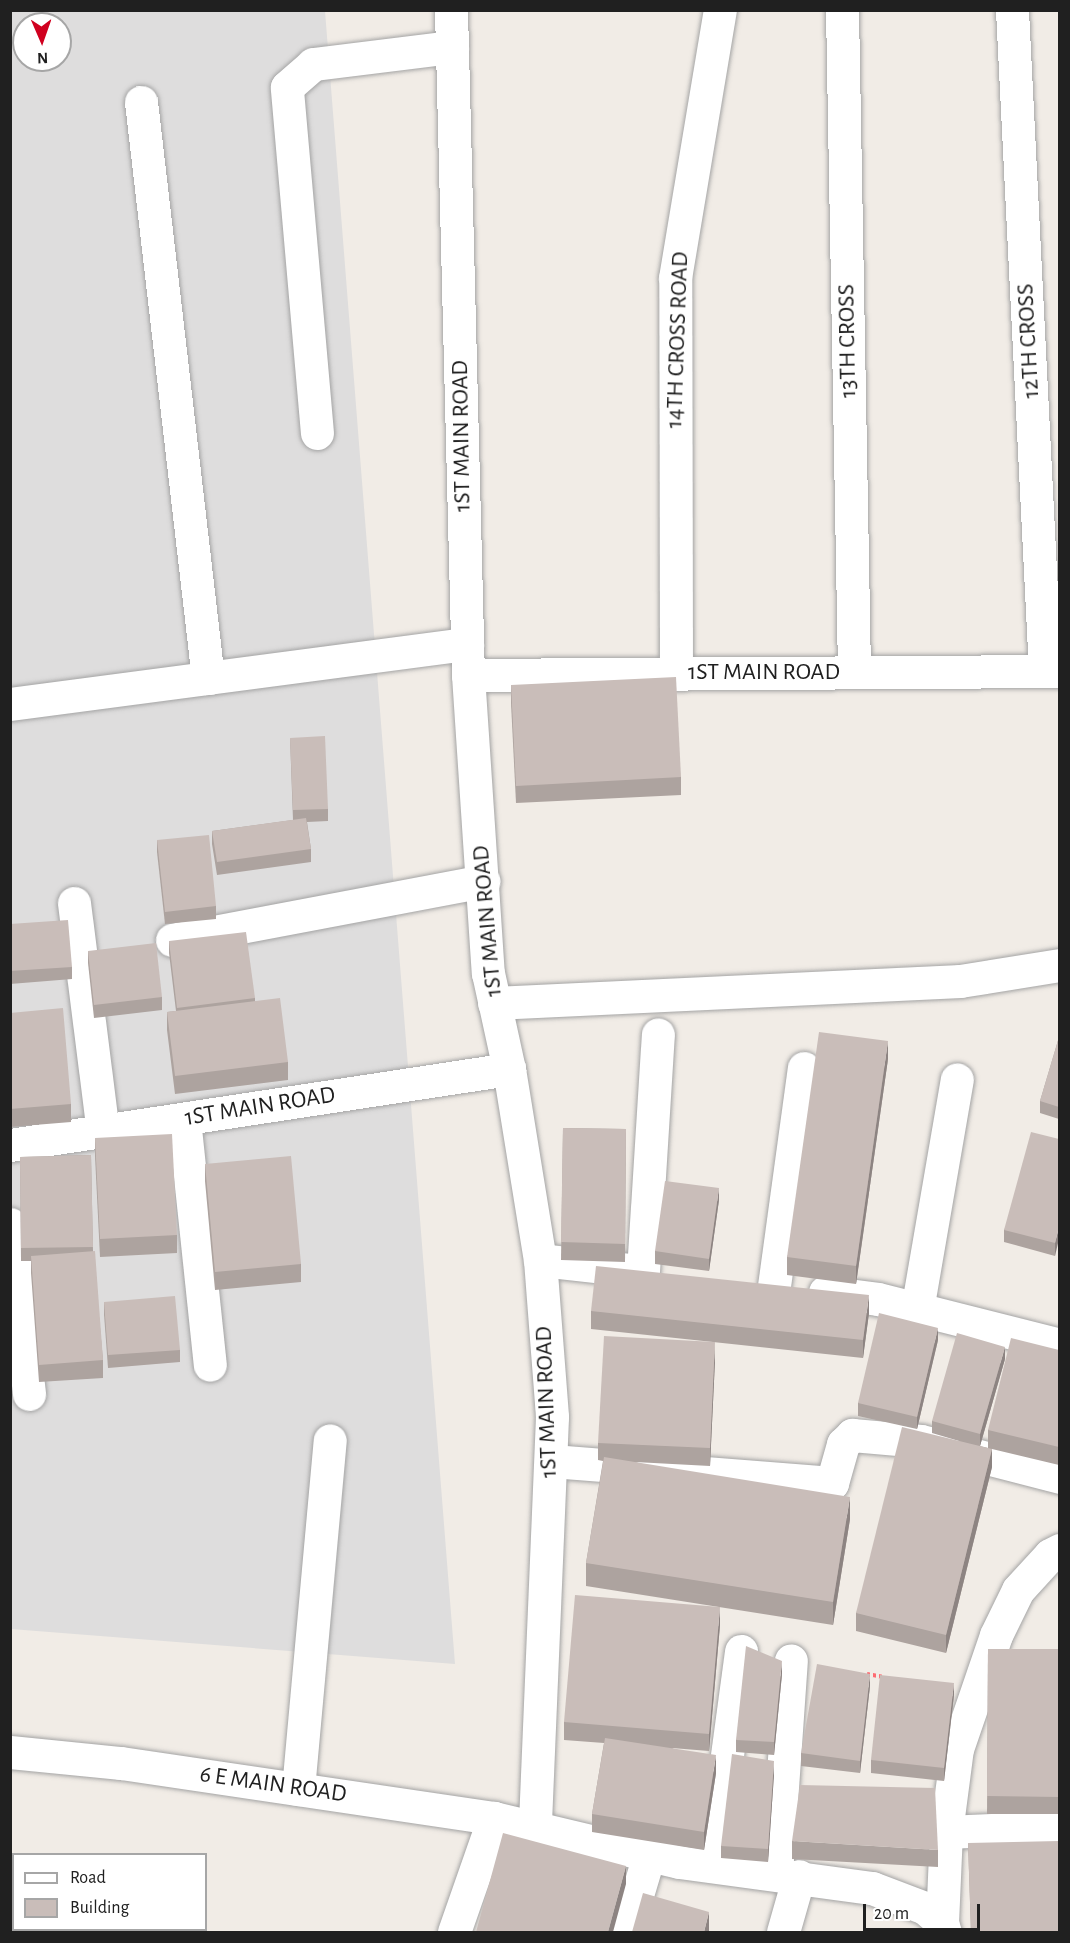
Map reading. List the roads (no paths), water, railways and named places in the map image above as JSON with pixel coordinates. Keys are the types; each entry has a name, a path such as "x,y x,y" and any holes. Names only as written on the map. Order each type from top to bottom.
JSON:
{"street":[{"name":"1ST MAIN ROAD","path":"451,10 467,659 488,973 509,1069 540,1260 552,1461 535,1827"},
{"name":"14TH CROSS ROAD","path":"676,673 675,278 720,10"},
{"name":"13TH CROSS","path":"842,10 854,672"},
{"name":"12TH CROSS","path":"1012,10 1052,671"},
{"path":"317,433 287,87 313,64 452,47"},
{"path":"141,102 208,678"},
{"name":"1ST MAIN ROAD","path":"10,705 208,678 467,659 676,673 1052,671"},
{"path":"172,939 483,881"},
{"path":"74,903 103,1131"},
{"path":"494,1003 960,981 1059,965"},
{"path":"643,1271 658,1034"},
{"path":"774,1286 804,1068"},
{"name":"1ST MAIN ROAD","path":"10,1145 509,1069"},
{"path":"917,1310 957,1079"},
{"path":"184,1119 210,1365"},
{"path":"10,1224 29,1394"},
{"path":"540,1260 678,1275"},
{"path":"738,1282 878,1299 1059,1344"},
{"path":"552,1461 832,1483 843,1444 852,1435 921,1441 1059,1477"},
{"path":"298,1789 330,1440"},
{"path":"944,1928 946,1832 957,1749 996,1635 1018,1590 1050,1554 1059,1550"},
{"path":"712,1866 741,1651"},
{"path":"783,1932 788,1875 781,1791 791,1660"},
{"name":"6 E MAIN ROAD","path":"10,1752 122,1763 494,1818 649,1855 872,1888 925,1908 944,1928"},
{"path":"781,1791 815,1792"},
{"path":"917,1796 951,1797"},
{"path":"454,1932 494,1818"},
{"path":"946,1832 1059,1827"},
{"path":"626,1932 649,1855"}]}
